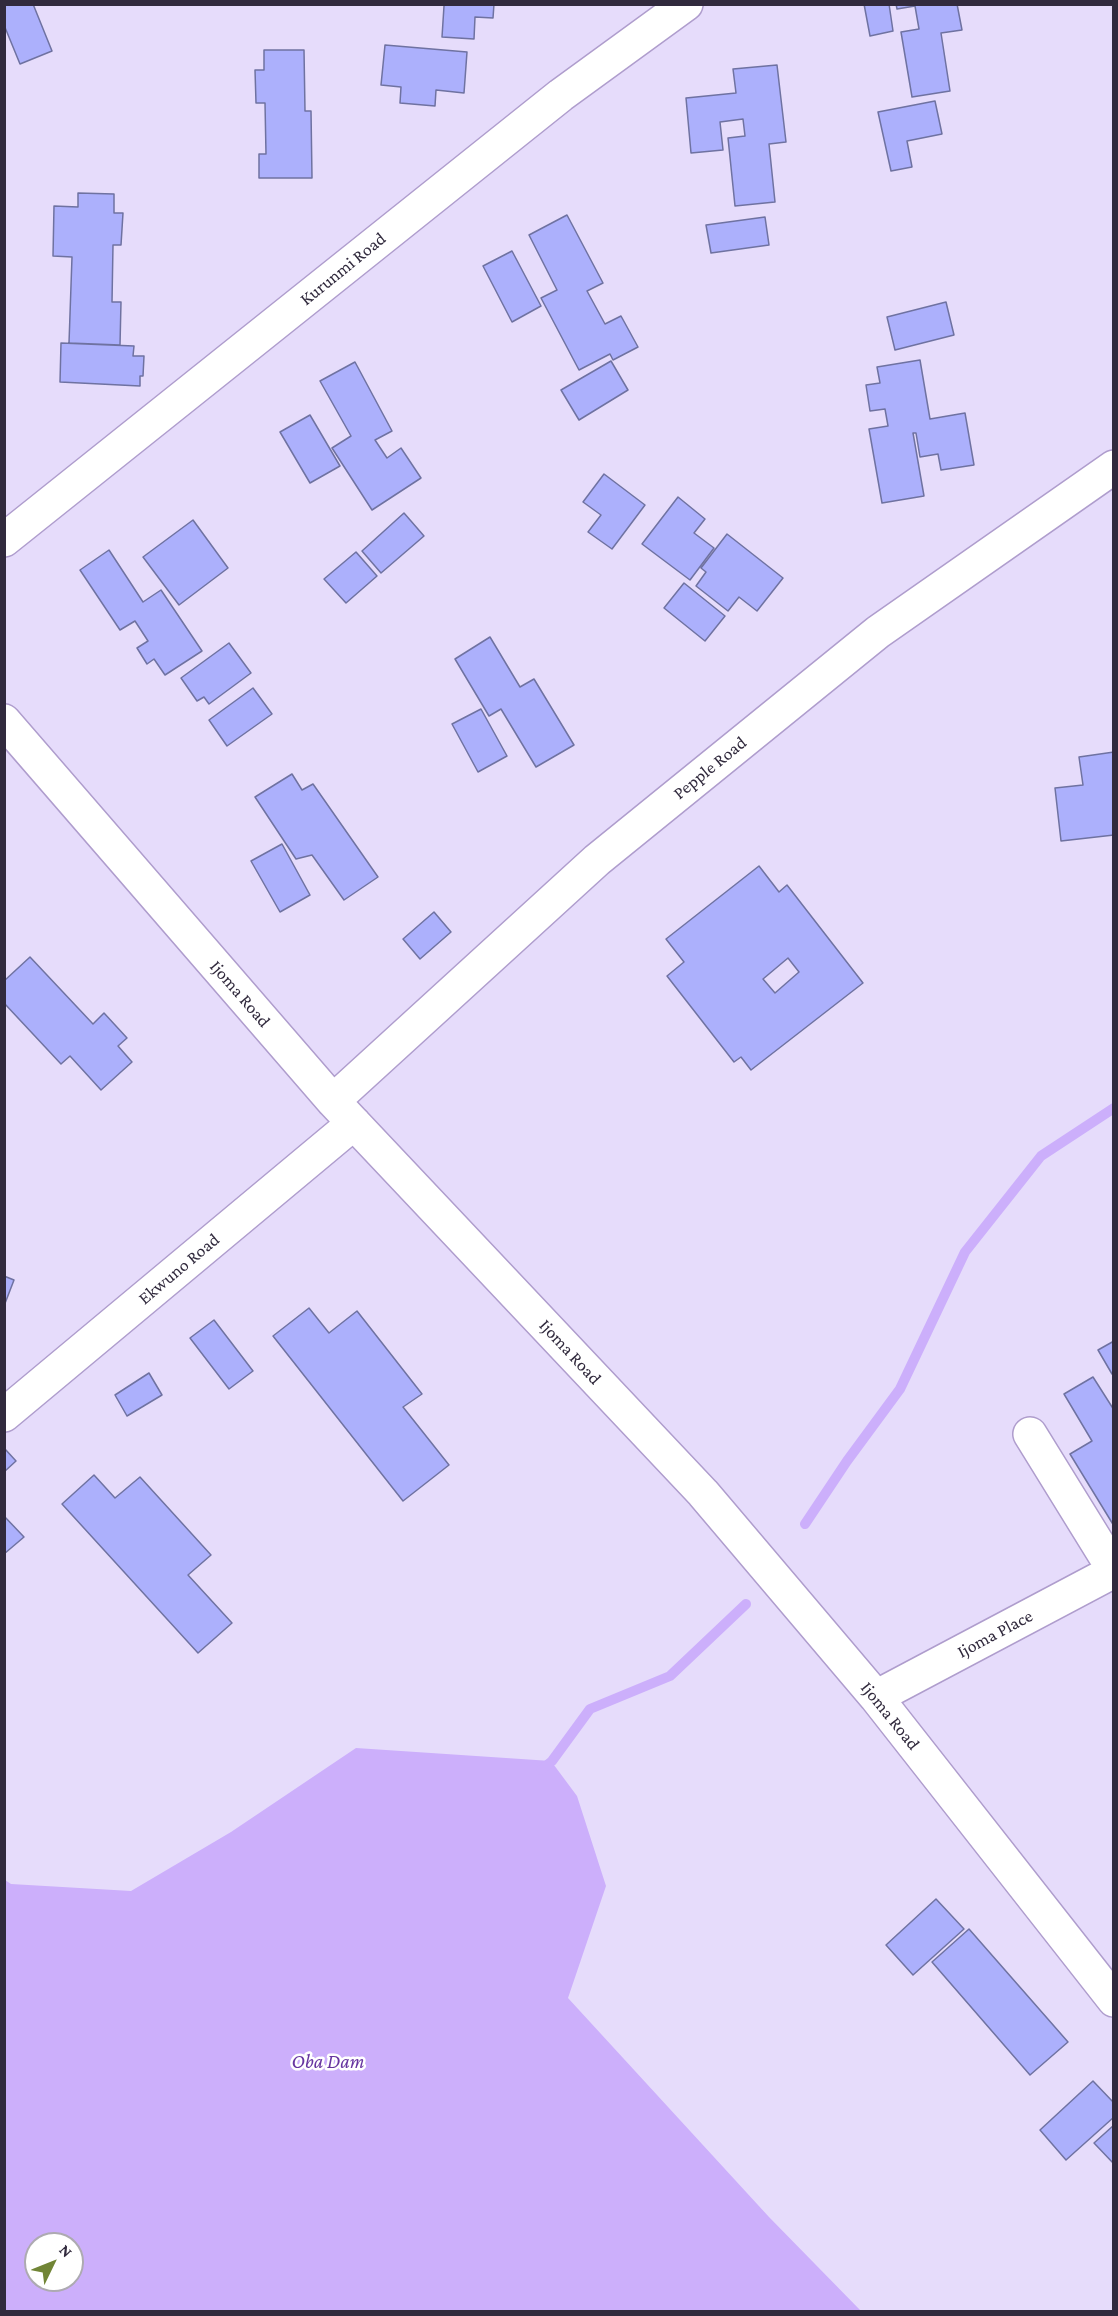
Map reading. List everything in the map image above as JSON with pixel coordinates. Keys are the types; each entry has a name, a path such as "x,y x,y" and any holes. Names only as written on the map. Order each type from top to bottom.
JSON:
{"street":[{"name":"Kurunmi Road","path":"4,540 561,95 686,4"},
{"name":"Pepple Road","path":"343,1112 606,852 878,632 1113,467"},
{"name":"Ijoma Road","path":"4,721 343,1112 703,1492 876,1697 1113,2000"},
{"name":"Ekwuno Road","path":"4,1415 343,1112"},
{"name":"Ijoma Place","path":"876,1697 1113,1570 1030,1434"}],"water":[{"name":"Oba Dam","path":"356,1748 551,1761 577,1796 606,1886 568,1998 769,2217 861,2311 5,2311 5,1880 11,1884 131,1891 231,1832"}],"building":[{"path":"4,4 33,4 52,51 20,64 4,25"},
{"path":"447,4 494,4 493,18 475,17 474,39 442,37 444,6"},
{"path":"864,4 889,4 893,31 870,36"},
{"path":"896,4 957,4 962,30 941,33 950,91 912,97 901,32 919,29 915,6 897,9"},
{"path":"385,45 467,52 464,93 436,90 435,106 400,103 401,87 381,85"},
{"path":"264,50 304,50 305,111 311,111 312,178 259,178 259,154 266,154 265,103 256,103 255,70 264,70"},
{"path":"777,65 786,142 769,144 775,202 735,206 728,138 745,136 743,119 720,122 723,150 691,153 686,98 736,93 733,69"},
{"path":"935,101 942,134 907,141 912,167 891,171 878,112"},
{"path":"78,193 114,194 114,213 123,213 121,245 113,245 112,302 121,302 120,345 69,343 72,257 53,256 54,206 78,207"},
{"path":"567,215 603,283 587,291 605,324 621,316 638,347 613,360 610,354 579,370 541,298 557,290 529,235"},
{"path":"765,217 769,245 711,253 706,225"},
{"path":"512,251 541,306 512,322 483,266"},
{"path":"946,302 954,335 895,350 887,317"},
{"path":"61,343 134,346 133,356 144,356 140,386 60,382"},
{"path":"920,360 930,419 965,413 974,465 941,470 938,454 920,457 916,433 913,433 924,496 882,503 869,429 888,426 885,409 870,411 866,385 880,383 877,367"},
{"path":"611,361 628,390 579,420 561,390"},
{"path":"355,362 392,431 375,440 387,458 401,448 421,478 372,510 332,448 351,436 320,381"},
{"path":"310,415 340,466 310,483 280,432"},
{"path":"604,474 645,505 612,549 588,532 601,515 583,502"},
{"path":"678,497 705,519 694,533 714,548 690,580 642,544"},
{"path":"404,513 424,536 381,573 362,551"},
{"path":"193,520 228,568 179,605 143,557"},
{"path":"727,534 783,578 757,611 739,597 728,611 696,586 706,572 701,568"},
{"path":"109,550 143,602 161,590 202,651 165,675 154,659 147,664 137,648 148,641 135,621 120,630 80,570"},
{"path":"356,552 377,576 346,603 324,579"},
{"path":"684,583 725,616 705,641 664,608"},
{"path":"490,637 520,687 534,679 574,745 536,767 501,709 489,716 455,659"},
{"path":"229,643 251,673 209,704 204,697 197,701 181,678"},
{"path":"253,688 272,714 227,746 209,720"},
{"path":"481,709 507,756 478,772 452,724"},
{"path":"1114,752 1114,835 1061,841 1055,788 1083,785 1079,757"},
{"path":"292,774 302,790 313,784 378,877 344,900 312,855 296,859 255,797"},
{"path":"282,844 310,895 280,912 251,861"},
{"path":"759,866 779,892 787,885 863,983 751,1070 741,1057 734,1062 667,976 684,962 666,939","holes":["788,958 799,972 775,993 763,979"]},
{"path":"434,912 451,932 420,959 403,939"},
{"path":"30,957 93,1024 104,1013 127,1038 118,1046 132,1062 101,1090 70,1056 61,1064 4,1003 4,981"},
{"path":"4,1276 14,1280 4,1306"},
{"path":"309,1308 329,1333 357,1311 422,1394 403,1407 449,1465 403,1501 273,1336"},
{"path":"214,1320 253,1371 229,1389 190,1338"},
{"path":"1114,1341 1114,1373 1112,1374 1098,1350"},
{"path":"149,1373 162,1395 127,1416 115,1395"},
{"path":"1093,1377 1114,1410 1114,1526 1070,1454 1092,1441 1064,1394"},
{"path":"4,1450 16,1461 4,1472"},
{"path":"94,1475 115,1498 140,1477 211,1555 188,1575 232,1623 198,1653 62,1504"},
{"path":"4,1516 24,1537 4,1554"},
{"path":"936,1899 964,1929 913,1975 886,1945"},
{"path":"969,1929 1068,2042 1030,2075 932,1962"},
{"path":"1093,2081 1114,2103 1114,2117 1066,2160 1040,2130"},
{"path":"1114,2125 1114,2164 1094,2143"}],"waterway":[{"path":"805,1524 847,1461 900,1389 965,1252 1041,1156 1114,1108"},
{"path":"541,1770 552,1761 590,1709 670,1676 746,1604"}]}
